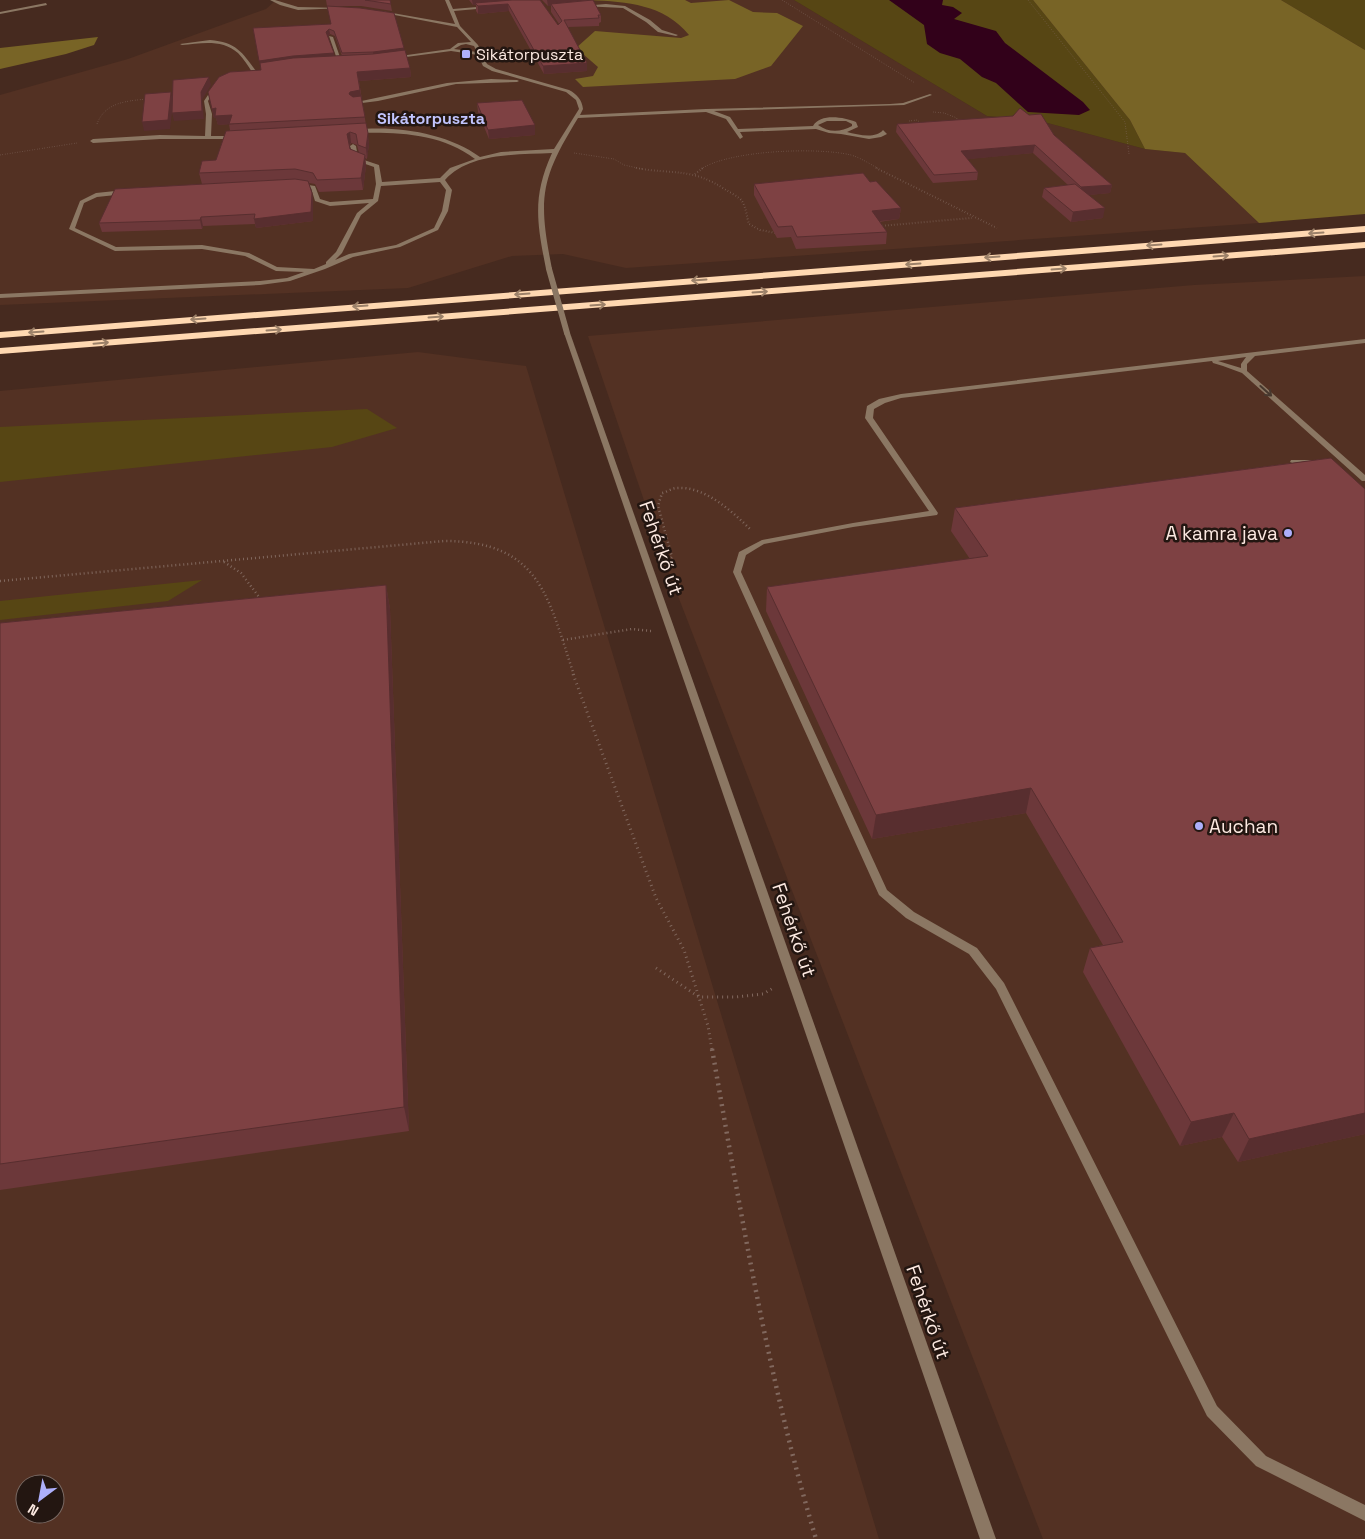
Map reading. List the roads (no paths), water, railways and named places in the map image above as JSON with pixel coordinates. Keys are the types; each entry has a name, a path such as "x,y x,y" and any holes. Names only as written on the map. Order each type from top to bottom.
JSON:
{"highway":[{"path":"0,334 1365,229"},
{"path":"0,351 1365,245"}],"street":[{"path":"272,0 282,6 295,9 348,8"},
{"path":"447,0 458,26 476,45 485,65 494,70 564,89 576,97 581,109 577,117 706,110 890,105 904,104 930,95"},
{"path":"0,13 46,4"},
{"path":"580,6 606,5 624,7 648,21 660,31 676,35"},
{"path":"452,10 498,6"},
{"path":"378,12 458,26"},
{"path":"331,37 340,62"},
{"path":"182,44 213,42 228,44 238,49 254,71"},
{"path":"451,50 454,45 461,43 476,45"},
{"path":"386,58 451,50 481,54"},
{"path":"331,62 348,61"},
{"path":"246,73 262,70"},
{"path":"208,137 209,114 206,102 216,84 224,80"},
{"path":"354,103 373,102 448,84 480,81 538,82"},
{"path":"706,110 728,118 740,137"},
{"path":"736,131 817,127 828,132 840,132 850,131 855,127 854,123 830,116 818,122 815,125 817,127"},
{"name":"Fehérkő út","path":"577,117 554,153 543,178 540,196 540,222 549,269 567,332 988,1539"},
{"path":"346,131 426,135 469,149 479,158"},
{"path":"840,132 870,137 880,136 884,134 883,132"},
{"path":"93,141 160,137 246,138"},
{"path":"323,268 339,253 359,214 375,201 379,184 377,166 356,159 353,146"},
{"path":"379,184 442,180 452,169 479,158 501,154 554,153"},
{"path":"0,296 260,284 288,280 323,268 351,255 398,246 436,229 445,211 449,190 442,180"},
{"path":"287,184 313,187 317,200 330,204 375,201"},
{"path":"129,192 96,195 82,202 72,229 115,249 202,247 246,254 276,268 315,271"},
{"path":"1365,342 901,396 882,401 870,408 870,418 934,513 852,525 762,542 742,554 738,572 883,892 910,915 973,951 1000,986 1212,1411 1261,1461 1365,1513"},
{"path":"1244,372 1244,364 1252,355"},
{"path":"1204,360 1225,364 1244,372 1365,479"},
{"path":"1294,462 1330,464 1356,471"}],"place":[{"name":"Sikátorpuszta","path":"466,54"},
{"name":"A kamra java","path":"1288,533"},
{"name":"Auchan","path":"1199,826"}],"district":[{"name":"Sikátorpuszta","path":"431,118"}]}
